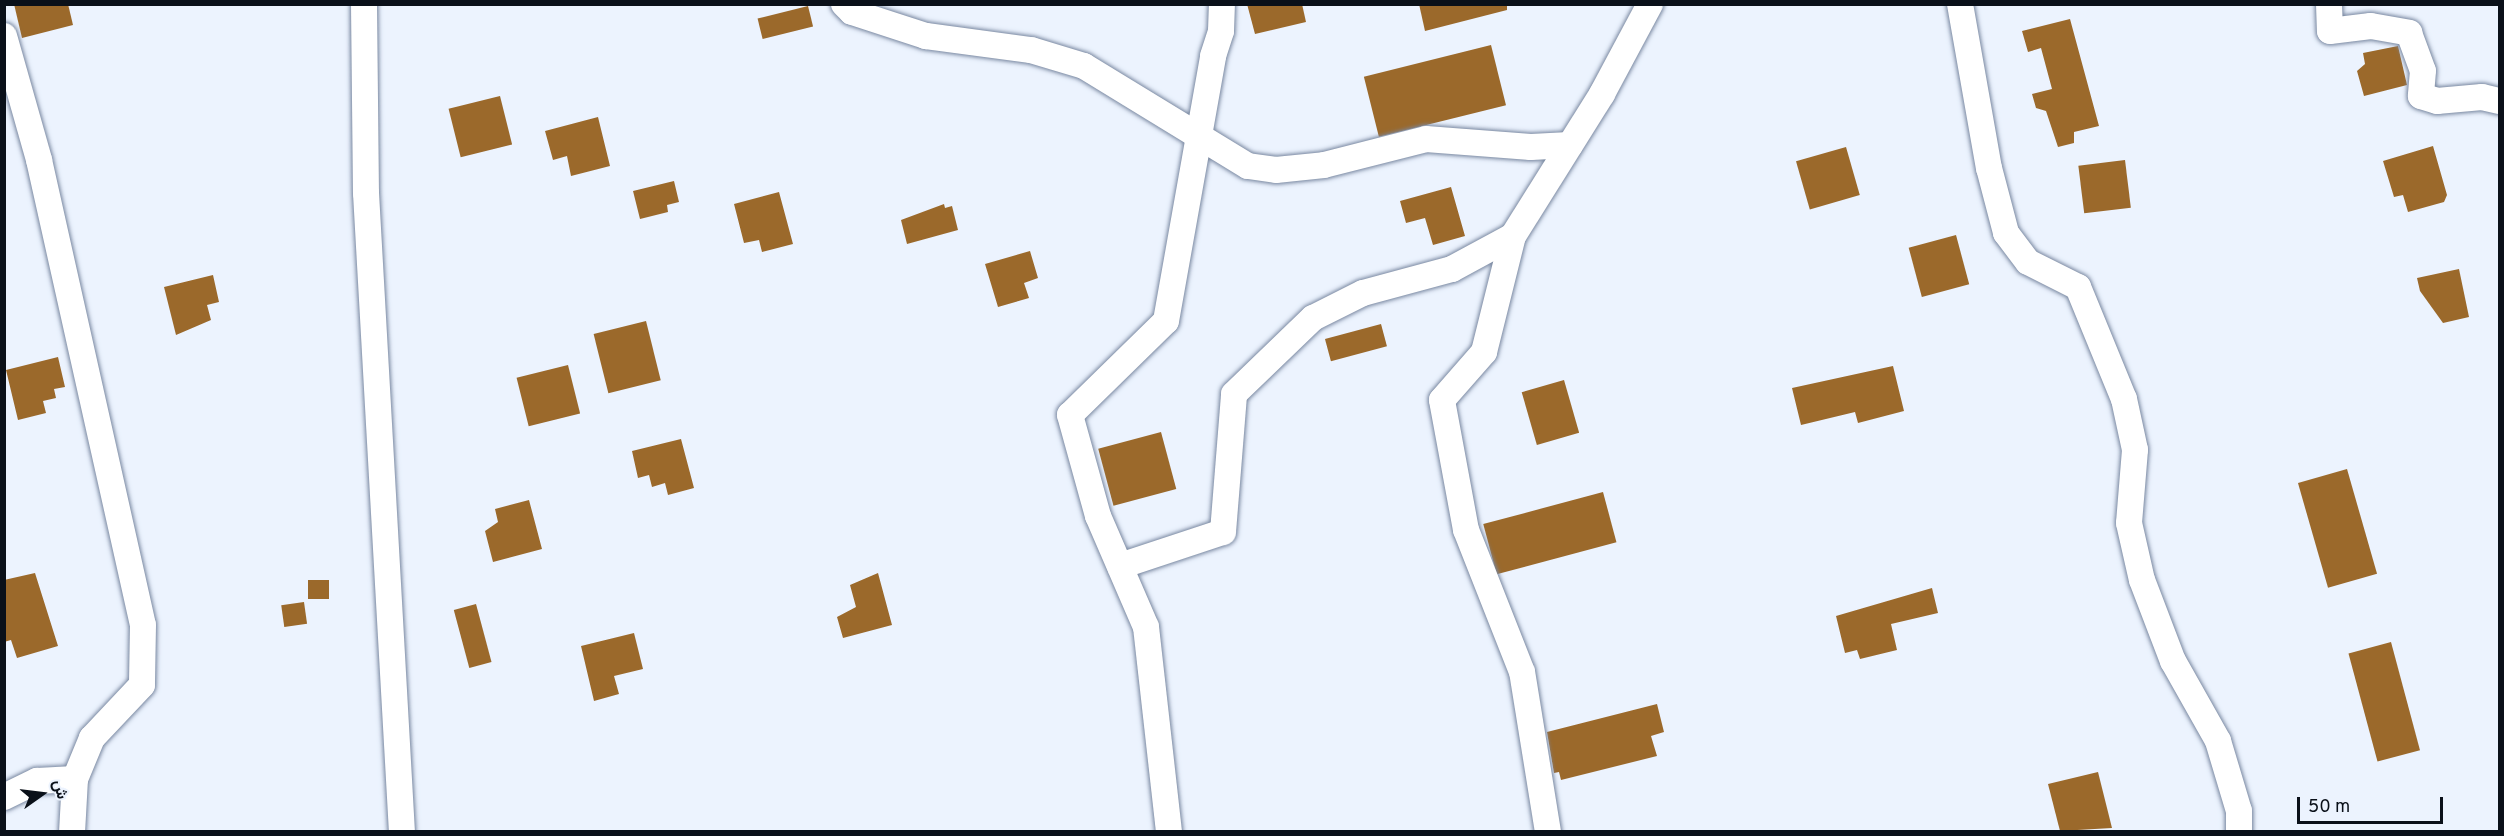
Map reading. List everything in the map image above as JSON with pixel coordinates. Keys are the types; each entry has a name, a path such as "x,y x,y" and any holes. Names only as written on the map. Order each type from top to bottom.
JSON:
{"street":[{"path":"364,4 366,193 402,831"},
{"path":"844,4 852,12 943,40 1066,58 1202,136 1229,158 1276,170 1324,165 1426,139 1531,147 1570,145"},
{"path":"1170,831 1146,627 1098,516 1070,416 1166,321 1202,136 1222,4"},
{"path":"1548,831 1522,672 1466,530 1442,400 1484,352 1513,236 1570,145 1650,4"},
{"path":"1960,4 1989,168 2006,233 2013,248 2028,262 2078,287 2124,399 2135,450 2129,523 2142,580 2173,661 2218,741 2239,811 2239,831"},
{"path":"2329,4 2330,31 2371,26 2409,33 2423,71 2421,96 2437,101 2482,97 2499,100"},
{"path":"4,36 39,160 142,625 142,685 92,738 75,778 72,831"},
{"path":"1120,566 1223,532 1234,394 1313,318 1363,293 1452,269 1513,236"},
{"path":"4,797 37,781 75,778"}],"building":[{"path":"14,4 68,4 73,25 22,38"},
{"path":"1247,4 1302,4 1306,22 1255,34"},
{"path":"1419,4 1507,4 1507,10 1425,31"},
{"path":"808,6 813,26 763,39 758,19"},
{"path":"2070,19 2099,126 2074,132 2074,143 2058,147 2046,111 2036,108 2032,94 2052,89 2041,48 2028,52 2022,31"},
{"path":"1491,45 1506,105 1379,137 1364,77"},
{"path":"2398,46 2407,85 2364,96 2357,71 2365,64 2363,53"},
{"path":"500,96 512,145 461,157 449,109"},
{"path":"598,117 610,166 571,176 567,156 553,160 545,131"},
{"path":"2433,146 2447,195 2444,202 2408,212 2403,195 2394,197 2383,161"},
{"path":"1846,147 1860,195 1810,209 1796,161"},
{"path":"2125,160 2131,208 2084,213 2078,166"},
{"path":"674,181 679,202 667,205 668,212 640,219 633,191"},
{"path":"1451,187 1465,236 1433,245 1425,218 1406,223 1400,201"},
{"path":"779,192 793,244 762,252 759,240 744,243 734,204"},
{"path":"944,204 945,208 952,206 958,230 907,244 901,220"},
{"path":"1956,235 1969,284 1922,297 1909,248"},
{"path":"1030,251 1038,278 1024,283 1029,298 998,307 985,264"},
{"path":"2459,269 2469,317 2443,323 2420,291 2417,278"},
{"path":"213,275 219,302 207,305 211,320 176,335 164,287"},
{"path":"646,321 661,380 608,393 594,334"},
{"path":"1381,324 1387,346 1331,361 1325,339"},
{"path":"58,357 65,387 54,389 56,398 43,401 46,413 18,420 6,370"},
{"path":"568,365 580,414 529,426 517,378"},
{"path":"1893,366 1904,411 1858,423 1855,412 1801,425 1792,388"},
{"path":"1564,380 1579,433 1537,445 1522,392"},
{"path":"1161,432 1176,489 1113,506 1098,449"},
{"path":"681,439 694,488 668,495 665,483 652,487 649,475 638,478 632,451"},
{"path":"2347,469 2377,574 2328,588 2298,483"},
{"path":"1603,492 1616,542 1497,574 1483,524"},
{"path":"529,500 542,549 493,562 485,531 498,522 495,509"},
{"path":"35,573 58,646 17,658 11,640 4,642 4,580"},
{"path":"878,573 892,625 843,638 837,617 856,607 850,585"},
{"path":"308,580 329,580 329,599 308,599"},
{"path":"1932,588 1938,613 1891,624 1897,650 1860,659 1857,650 1845,653 1836,616"},
{"path":"304,602 307,624 284,627 281,605"},
{"path":"476,604 492,662 469,668 454,610"},
{"path":"634,633 643,669 614,676 619,694 594,701 581,646"},
{"path":"2391,642 2420,750 2377,762 2348,653"},
{"path":"1657,704 1664,732 1651,736 1657,756 1561,780 1559,772 1554,773 1547,732"},
{"path":"2098,772 2112,828 2060,831 2048,784"}]}
